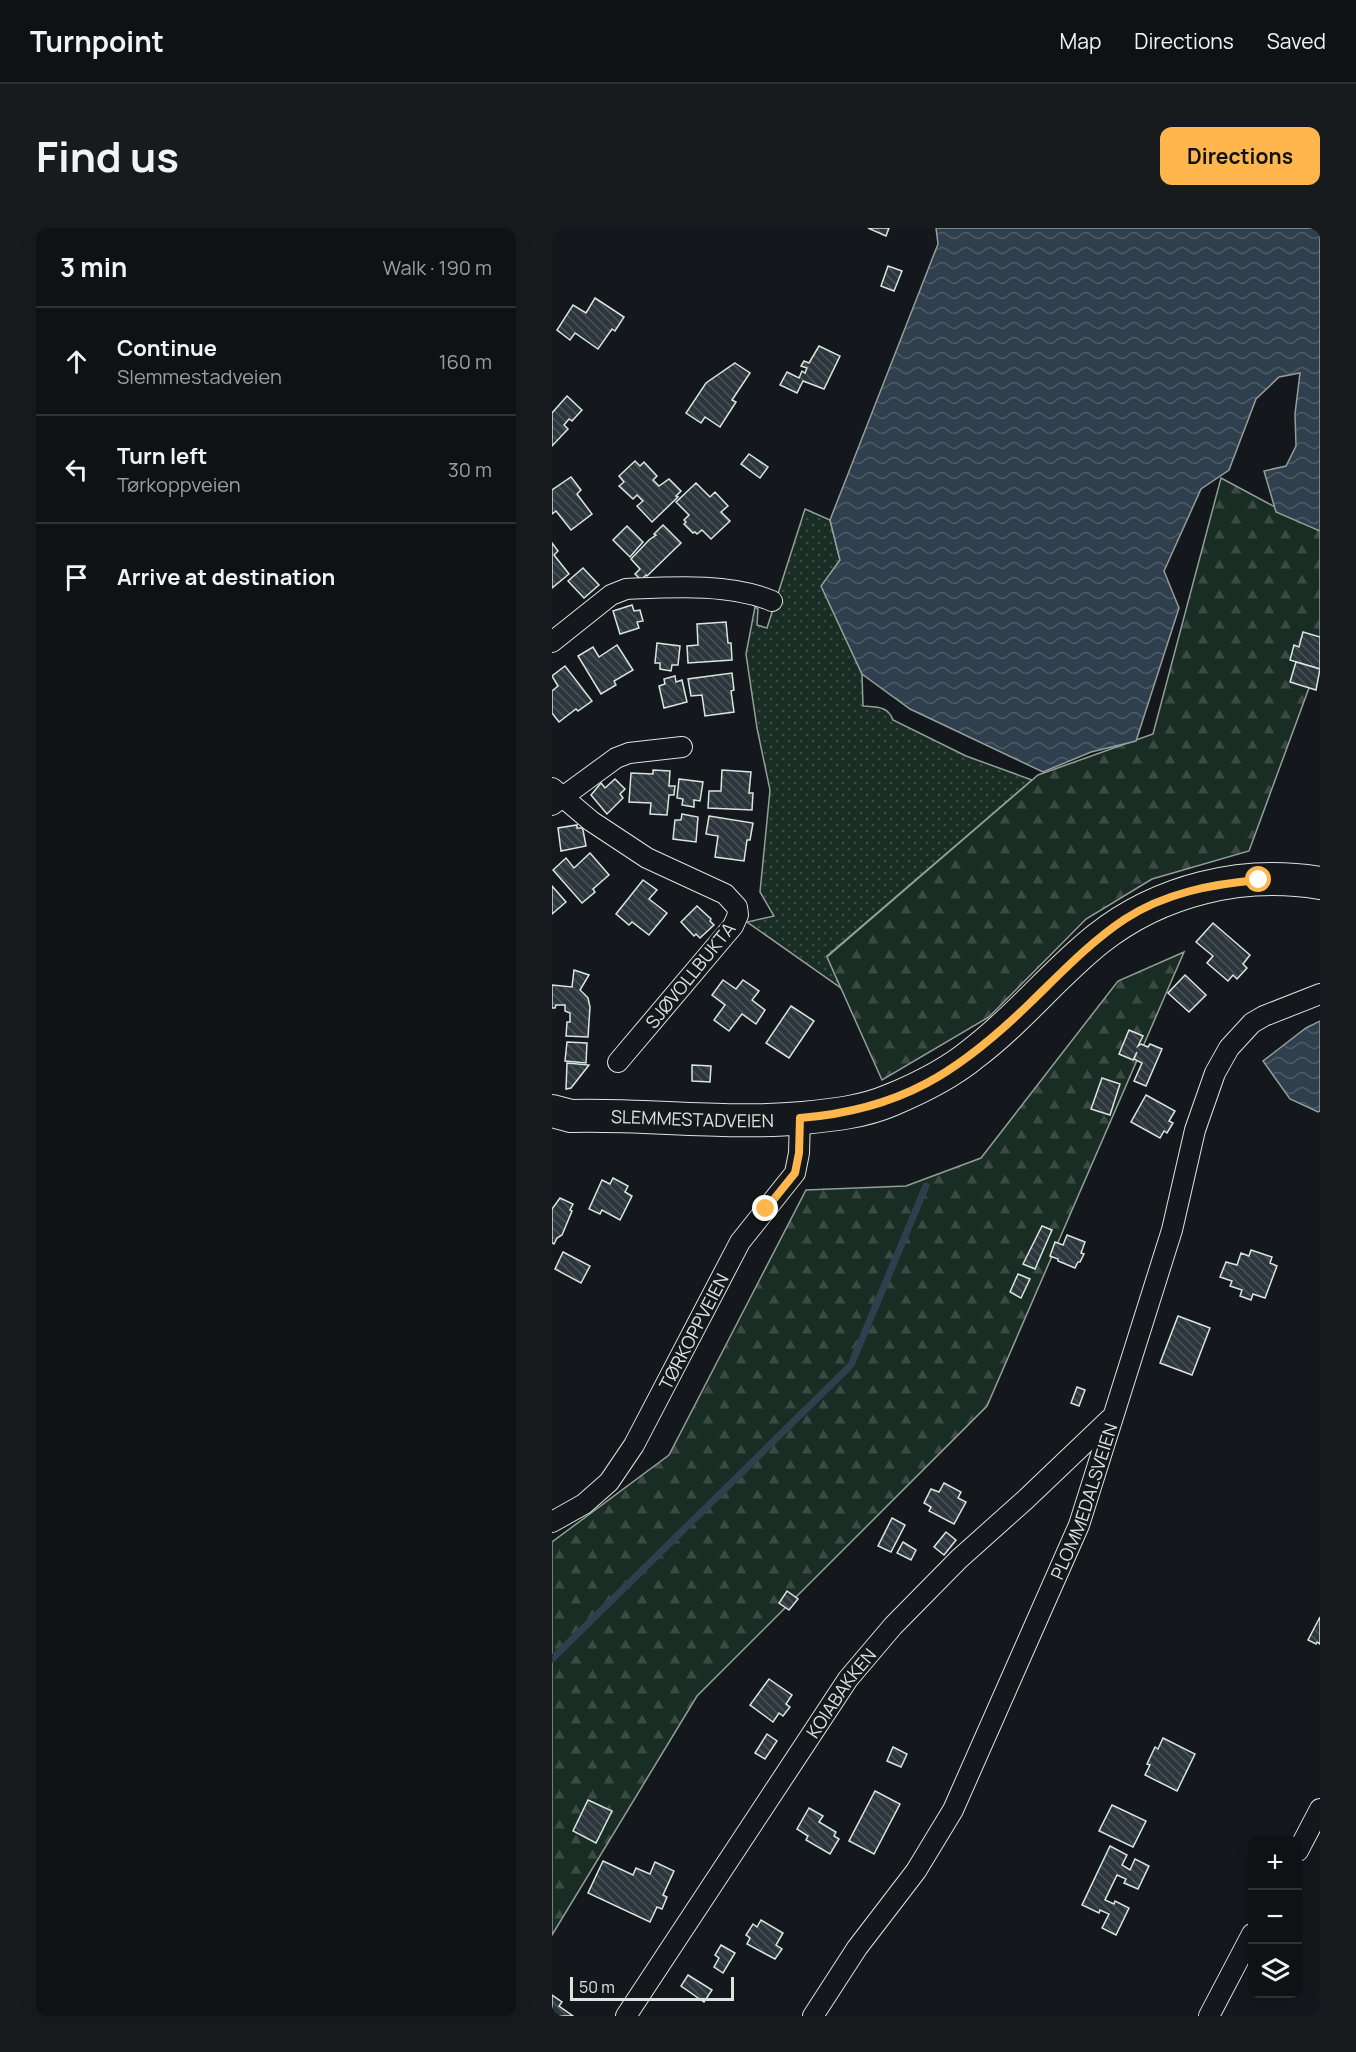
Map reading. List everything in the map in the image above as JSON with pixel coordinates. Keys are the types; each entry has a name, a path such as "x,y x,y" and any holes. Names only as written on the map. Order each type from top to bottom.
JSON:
{"main road":[{"name":"SLEMMESTADVEIEN","path":"557,1114 700,1120 782,1120 853,1111 876,1105 935,1079 975,1053 1097,940 1126,918 1154,904 1187,892 1220,884 1288,879 1320,883"}],"street":[{"path":"552,642 611,595 626,589 728,590 756,594 772,601"},
{"name":"SJØVOLLBUKTA","path":"618,1062 733,927 738,915 737,907 725,894 646,858 555,797 616,758 629,753 682,747"},
{"name":"PLOMMEDALSVEIEN","path":"813,2016 857,1948 916,1871 953,1810 1079,1525 1172,1230 1195,1130 1215,1073 1229,1048 1252,1023 1320,994"},
{"name":"TØRKOPPVEIEN","path":"552,1522 584,1504 609,1482 634,1445 740,1242 795,1173 799,1153 800,1118"},
{"name":"KOIABAKKEN","path":"626,2016 848,1679 893,1626 959,1559 1112,1417"},
{"path":"1302,1843 1320,1809"},
{"path":"1209,2016 1248,1942"}],"green space":[{"path":"1221,478 1320,531 1320,658 1249,851 1152,879 1086,919 989,1017 882,1080 827,957 1038,775 1153,734"},
{"path":"805,509 830,520 840,560 822,586 862,674 863,706 885,710 893,720 966,756 1032,780 827,956 841,988 747,922 774,916 760,892 770,790 757,728 746,654 755,607 758,609 757,625 767,628"},
{"path":"1184,952 987,1406 697,1696 552,1935 552,1542 669,1455 806,1190 906,1186 981,1158 1118,981"}],"water":[{"path":"936,228 1320,228 1320,531 1276,512 1264,471 1286,466 1296,446 1295,414 1300,373 1279,377 1256,399 1229,470 1201,489 1164,571 1179,608 1136,741 1091,752 1043,772 910,709 862,674 821,586 840,560 830,520 938,244"},
{"path":"1320,1021 1320,1111 1318,1112 1290,1099 1263,1061 1306,1028"}],"building":[{"path":"868,228 889,228 886,236"},
{"path":"888,266 902,271 894,291 881,286"},
{"path":"595,298 624,317 615,331 612,329 598,349 575,333 570,340 557,330 573,305 586,313"},
{"path":"819,346 840,356 824,389 803,381 797,393 780,385 787,372 799,378 802,371 805,373 807,368 801,366 804,361 809,363"},
{"path":"735,363 750,373 732,400 736,402 720,427 705,417 701,423 686,413 706,383"},
{"path":"567,396 582,410 572,421 569,419 564,425 568,429 552,446 552,413"},
{"path":"749,454 768,467 760,478 741,464"},
{"path":"635,461 640,466 644,462 657,476 653,480 659,486 669,479 681,491 676,496 678,497 652,522 637,506 643,501 637,495 633,499 619,486 624,482 619,476"},
{"path":"571,477 581,490 577,494 592,514 571,530 556,511 552,514 552,490"},
{"path":"696,483 710,497 715,492 728,506 721,512 730,521 711,539 702,530 697,534 693,533 684,524 686,522 684,520 689,515 676,502"},
{"path":"663,525 681,543 641,580 635,574 640,569 631,559"},
{"path":"627,526 643,542 630,557 613,540"},
{"path":"552,543 558,551 554,555 569,574 552,588"},
{"path":"583,568 599,585 584,598 568,581"},
{"path":"632,605 634,611 640,610 643,621 637,622 639,628 620,634 613,611"},
{"path":"726,622 732,660 688,663 687,646 698,645 697,624"},
{"path":"1303,632 1320,637 1320,669 1290,660 1294,645 1299,647"},
{"path":"657,643 680,646 678,665 672,665 671,671 660,669 660,663 655,663"},
{"path":"617,645 633,670 614,681 616,685 601,694 578,656 593,647 599,657"},
{"path":"1296,662 1320,669 1316,690 1290,682"},
{"path":"565,666 592,701 578,711 576,709 559,722 552,713 552,691 558,686 552,676"},
{"path":"732,673 734,690 731,691 734,712 705,716 702,695 691,696 688,679"},
{"path":"675,676 676,682 682,680 687,702 664,708 659,686 665,684 664,679"},
{"path":"653,770 670,771 669,786 675,786 674,795 669,795 667,815 650,814 651,803 629,802 631,773 653,774"},
{"path":"722,770 751,772 749,793 753,793 752,810 708,808 709,791 721,791"},
{"path":"615,779 625,789 620,794 623,798 607,814 591,795 601,783 605,788"},
{"path":"679,779 703,782 700,801 694,800 694,807 682,805 683,799 677,798"},
{"path":"682,814 698,817 696,842 673,839 675,820 681,820"},
{"path":"709,816 753,823 750,840 747,840 744,861 715,857 718,836 706,834"},
{"path":"577,825 577,828 583,830 586,846 561,851 558,828"},
{"path":"590,853 609,875 582,903 553,870 566,858 574,868"},
{"path":"643,880 657,890 649,899 667,913 649,935 632,922 629,925 616,914"},
{"path":"552,886 566,902 552,914"},
{"path":"697,906 714,925 700,938 696,934 694,936 681,922"},
{"path":"1213,923 1250,955 1243,964 1247,968 1237,979 1233,975 1228,981 1207,963 1213,956 1196,942"},
{"path":"574,970 589,975 580,990 588,998 590,1007 588,1037 566,1036 570,1013 565,1011 565,1005 556,1005 552,1008 552,985 572,987"},
{"path":"1185,975 1206,995 1189,1012 1168,993"},
{"path":"723,980 736,989 743,980 759,991 752,1000 765,1010 756,1024 742,1014 729,1031 714,1020 725,1005 712,995"},
{"path":"791,1006 814,1021 789,1058 766,1043"},
{"path":"1129,1030 1143,1036 1138,1046 1141,1044 1148,1047 1150,1044 1162,1049 1146,1086 1134,1081 1142,1063 1134,1059 1137,1052 1133,1060 1119,1054"},
{"path":"567,1042 587,1043 586,1063 565,1061"},
{"path":"567,1063 589,1065 571,1088 566,1089"},
{"path":"692,1065 711,1066 710,1082 692,1081"},
{"path":"1102,1078 1120,1084 1110,1115 1091,1109"},
{"path":"1146,1095 1175,1111 1169,1121 1173,1123 1167,1133 1164,1131 1160,1138 1131,1122"},
{"path":"613,1178 628,1186 625,1192 632,1196 620,1220 602,1210 600,1214 589,1209 602,1180 610,1184"},
{"path":"560,1198 573,1204 562,1235 554,1244 552,1243 552,1209"},
{"path":"1042,1226 1052,1230 1035,1269 1023,1264"},
{"path":"1067,1235 1085,1242 1081,1253 1084,1254 1075,1268 1050,1256 1055,1242 1063,1245"},
{"path":"1251,1250 1272,1257 1270,1263 1277,1266 1265,1298 1253,1294 1251,1300 1240,1296 1242,1290 1230,1286 1232,1281 1220,1277 1226,1262 1237,1265 1241,1253 1249,1256"},
{"path":"563,1252 590,1266 581,1283 555,1269"},
{"path":"1018,1274 1030,1279 1021,1298 1010,1292"},
{"path":"1178,1316 1210,1328 1192,1375 1160,1363"},
{"path":"1077,1387 1085,1390 1079,1406 1071,1403"},
{"path":"944,1483 961,1492 958,1498 966,1502 954,1524 929,1511 931,1507 924,1503 931,1489 939,1492"},
{"path":"892,1518 905,1525 891,1552 878,1546"},
{"path":"946,1532 956,1540 944,1555 934,1547"},
{"path":"903,1542 916,1550 911,1560 897,1553"},
{"path":"787,1591 798,1599 789,1610 779,1603"},
{"path":"1320,1617 1320,1644 1317,1642 1316,1644 1308,1640"},
{"path":"769,1679 792,1695 786,1704 790,1707 783,1716 779,1713 773,1722 750,1705"},
{"path":"767,1734 777,1741 765,1759 755,1753"},
{"path":"1163,1738 1195,1754 1177,1791 1145,1775 1150,1765 1147,1764 1155,1747 1158,1749"},
{"path":"893,1747 907,1754 901,1767 887,1761"},
{"path":"875,1791 900,1804 874,1854 849,1841"},
{"path":"588,1800 612,1811 596,1843 573,1831"},
{"path":"1112,1805 1146,1821 1133,1847 1099,1831"},
{"path":"809,1808 823,1816 819,1822 836,1832 834,1836 839,1839 830,1854 806,1840 808,1836 797,1829"},
{"path":"1110,1846 1127,1855 1122,1865 1130,1870 1135,1859 1149,1866 1138,1889 1124,1883 1126,1879 1117,1875 1105,1900 1114,1904 1115,1901 1129,1908 1116,1935 1102,1928 1109,1914 1100,1910 1099,1913 1082,1905"},
{"path":"603,1861 633,1875 636,1868 650,1874 655,1862 674,1871 663,1895 667,1897 662,1909 657,1907 650,1922 588,1893"},
{"path":"761,1920 783,1933 776,1945 782,1949 775,1959 747,1944 750,1938 746,1935 753,1924 757,1927"},
{"path":"721,1945 735,1953 723,1973 714,1967 719,1958 715,1955"},
{"path":"688,1975 712,1990 704,2002 681,1986"},
{"path":"552,1995 562,2002 559,2006 573,2016 552,2016"}],"waterway":[{"path":"552,1659 851,1365 926,1186"}],"route":[{"path":"766,1209 795,1173 799,1153 800,1118 853,1111 876,1105 935,1079 975,1053 1074,960 1126,918 1154,904 1187,892 1220,884 1259,880"}]}
